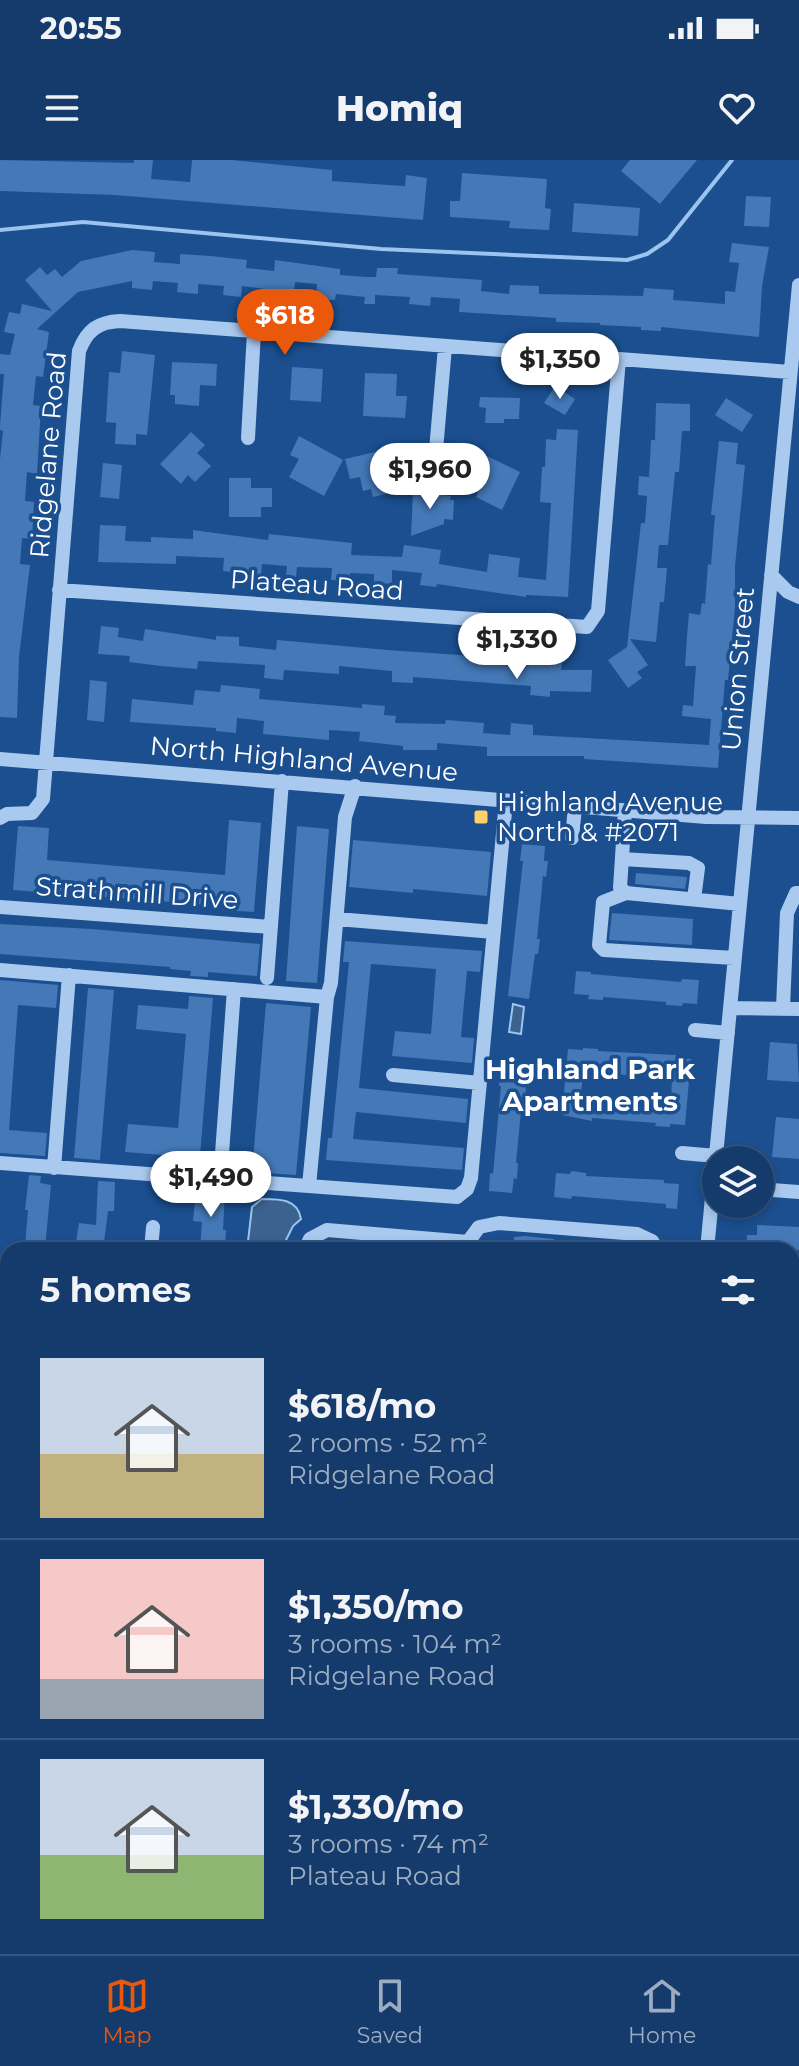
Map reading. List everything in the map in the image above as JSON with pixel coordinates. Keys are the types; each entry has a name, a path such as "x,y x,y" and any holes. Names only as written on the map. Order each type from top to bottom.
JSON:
{"street":[{"name":"Union Street","path":"717,1146 771,575 793,407 790,372 799,285"},
{"name":"Ridgelane Road","path":"0,818 7,814 32,813 43,799 79,351 84,337 93,327 108,321 120,321 790,372"},
{"path":"248,438 254,332"},
{"path":"436,450 445,347"},
{"name":"Plateau Road","path":"59,590 587,627 598,611 619,359"},
{"path":"771,575 788,592 799,597"},
{"name":"North Highland Avenue","path":"0,759 706,817 799,818"},
{"path":"267,978 282,781"},
{"path":"309,1186 345,817 355,786"},
{"path":"0,1163 457,1197 467,1189 471,1178 506,801"},
{"path":"572,838 575,807"},
{"path":"625,811 620,888 626,893"},
{"path":"622,859 689,863 698,868 694,899"},
{"path":"734,958 604,950 599,945 603,902 626,893 740,904"},
{"path":"783,1008 787,913 796,893 799,893"},
{"name":"Strathmill Drive","path":"0,907 271,927"},
{"path":"337,919 494,932"},
{"path":"0,970 327,997"},
{"path":"54,1168 69,975"},
{"path":"220,1181 234,989"},
{"path":"730,1008 799,1009"},
{"path":"695,1030 728,1033"},
{"path":"393,1075 480,1083"},
{"path":"682,1153 702,1155"},
{"path":"774,1190 799,1192"},
{"name":"Union Street","path":"708,1242 710,1218"},
{"path":"470,1242 479,1227 499,1223 637,1234 653,1242"},
{"path":"152,1242 153,1227"},
{"path":"309,1242 327,1230 433,1242"}],"water":[{"path":"513,1004 524,1007 521,1034 509,1032"},
{"path":"262,1199 275,1199 296,1207 301,1219 293,1226 285,1242 248,1242 252,1207"}],"building":[{"path":"0,160 134,163 134,160 153,160 151,179 190,182 192,160 232,160 332,170 332,181 405,186 406,175 427,178 423,220 115,195 0,191"},
{"path":"630,160 697,160 660,204 621,171"},
{"path":"462,173 547,179 545,208 551,209 549,230 509,228 510,221 450,217 450,201 460,201"},
{"path":"746,196 771,197 769,227 744,226"},
{"path":"574,203 640,208 638,236 572,232"},
{"path":"732,243 769,247 762,286 759,337 661,327 661,331 641,330 641,327 600,323 556,322 556,318 459,312 460,299 431,297 430,306 409,304 410,297 375,295 375,304 364,304 365,297 336,294 335,300 316,299 317,284 295,282 293,301 271,299 272,290 242,286 241,297 223,295 224,286 198,284 198,294 177,292 178,283 153,281 152,290 132,288 132,281 78,292 37,329 49,332 43,377 36,376 33,405 41,406 37,474 27,472 25,501 34,502 32,539 22,538 20,564 30,565 19,657 17,718 0,717 0,459 3,431 0,426 4,374 0,374 0,354 10,355 15,334 4,332 9,312 20,314 22,304 52,311 25,280 40,267 47,275 55,269 62,277 81,261 132,250 155,252 154,262 180,264 180,254 211,256 247,260 246,268 274,271 275,260 340,269 340,275 366,277 376,277 377,268 398,268 397,274 482,280 481,291 509,294 510,285 539,286 539,294 643,296 644,288 674,290 673,300 725,304 725,291 735,292 739,263 729,262"},
{"path":"122,351 155,355 147,435 136,434 136,445 115,444 116,423 106,422 109,372 120,373"},
{"path":"172,362 217,364 216,386 200,385 199,406 175,404 175,395 170,395"},
{"path":"292,367 323,369 321,402 290,400"},
{"path":"365,373 397,374 396,396 407,396 405,418 363,416"},
{"path":"555,386 575,399 565,415 544,403"},
{"path":"480,397 520,398 519,419 485,423 486,408 479,407"},
{"path":"726,398 753,415 742,432 715,415"},
{"path":"656,403 690,404 690,431 682,431 668,545 659,545 657,568 667,568 656,642 630,639 648,665 637,672 642,678 628,688 608,660 627,647 641,523 645,523 647,496 638,495 639,476 649,477 651,440 655,440"},
{"path":"557,429 578,430 568,597 526,597 437,584 436,587 420,585 422,573 392,570 392,584 374,583 374,574 350,573 350,581 331,580 332,568 297,567 296,577 286,577 287,566 262,564 261,576 223,571 224,558 176,556 176,564 98,562 100,525 126,526 125,541 151,542 151,537 193,539 193,530 268,540 269,534 352,543 351,555 402,557 404,545 441,550 439,564 487,572 489,554 520,558 518,577 546,580 551,503 540,502 542,467 545,467 546,439 556,440"},
{"path":"191,432 205,445 197,453 211,466 195,482 188,475 181,484 160,464"},
{"path":"299,436 343,460 324,496 289,477 299,459 290,455"},
{"path":"719,441 738,443 736,464 745,465 735,566 735,608 718,768 584,759 584,756 487,756 487,747 437,743 437,750 403,750 403,746 359,741 360,732 329,730 329,740 263,734 264,721 237,718 236,733 216,731 216,728 130,722 132,699 193,705 195,690 220,692 221,685 260,689 259,699 362,708 362,704 385,706 384,715 396,716 395,723 445,724 446,720 484,723 483,733 510,735 511,723 533,725 533,735 709,745 711,719 682,716 683,705 693,706 696,666 685,666 689,613 700,615 702,603 705,604 708,564 711,565 715,515 711,515"},
{"path":"388,449 398,491 373,497 371,489 363,491 360,477 350,479 345,459"},
{"path":"485,455 520,472 502,510 476,497 485,478 476,474"},
{"path":"103,463 122,465 119,499 100,497"},
{"path":"229,478 251,478 251,488 272,488 272,507 261,507 261,517 229,517"},
{"path":"413,492 451,496 450,500 454,500 453,520 444,519 444,524 411,536"},
{"path":"101,626 119,628 118,637 143,641 145,629 216,640 216,636 239,637 239,646 276,650 277,640 562,662 561,670 592,670 591,692 550,691 550,697 530,695 531,686 413,677 413,683 392,682 392,671 339,666 339,674 284,670 283,680 264,678 265,665 198,661 197,669 129,662 130,656 98,654"},
{"path":"90,680 107,682 104,722 87,720"},
{"path":"229,820 261,823 254,912 223,910 223,906 13,890 18,826 49,828 47,860 225,875"},
{"path":"297,826 329,829 317,983 286,981"},
{"path":"353,840 491,852 487,896 349,887"},
{"path":"522,844 545,846 544,861 548,861 546,877 543,876 537,939 540,939 529,999 508,996 523,861 520,861"},
{"path":"636,873 687,877 685,889 635,884"},
{"path":"612,913 693,919 692,945 609,940"},
{"path":"0,924 260,944 257,976 208,972 208,977 190,976 191,971 170,967 0,954"},
{"path":"345,941 482,951 480,972 467,971 463,1014 461,1037 474,1038 472,1063 392,1056 395,1031 431,1034 436,969 371,964 359,1088 468,1099 466,1123 356,1112 353,1139 464,1148 462,1170 326,1160 328,1138 332,1138 349,962 343,962"},
{"path":"576,971 681,982 682,979 699,980 697,1004 666,1005 666,1002 603,997 603,1000 588,999 589,995 574,994"},
{"path":"0,980 58,985 56,1008 18,1005 9,1130 47,1133 45,1156 0,1153"},
{"path":"88,988 114,990 100,1160 74,1158"},
{"path":"189,996 213,998 199,1168 175,1166 175,1156 125,1152 128,1124 178,1128 186,1034 136,1029 138,1005 188,1009"},
{"path":"266,1003 311,1007 296,1175 252,1172"},
{"path":"770,1042 797,1044 799,1082 767,1080"},
{"path":"568,1049 676,1055 676,1058 691,1059 685,1125 655,1126 656,1123 592,1118 592,1121 562,1115","holes":["583,1072 672,1078 670,1103 581,1095"]},
{"path":"500,1068 525,1071 517,1179 514,1178 512,1193 489,1191 501,1086"},
{"path":"776,1117 799,1119 799,1159 774,1157"},
{"path":"571,1171 586,1173 586,1176 664,1180 664,1183 679,1184 677,1209 666,1208 666,1204 554,1197 556,1173 570,1174"},
{"path":"29,1175 41,1176 40,1183 51,1185 46,1242 25,1242 28,1210 25,1210"},
{"path":"98,1181 115,1182 114,1211 108,1211 104,1242 76,1242 79,1223 96,1225"},
{"path":"196,1190 225,1192 225,1242 200,1242 202,1222 193,1221"},
{"path":"757,1225 799,1227 799,1242 747,1242 747,1235 757,1235"},
{"path":"514,1237 554,1239 554,1242 514,1242"}],"waterway":[{"path":"0,230 83,222 381,249 627,260 647,254 668,240 732,160"}],"place":[{"name":"Highland Avenue North & #2071","path":"481,817"}],"district":[{"name":"Highland Park Apartments","path":"590,1085"}]}
